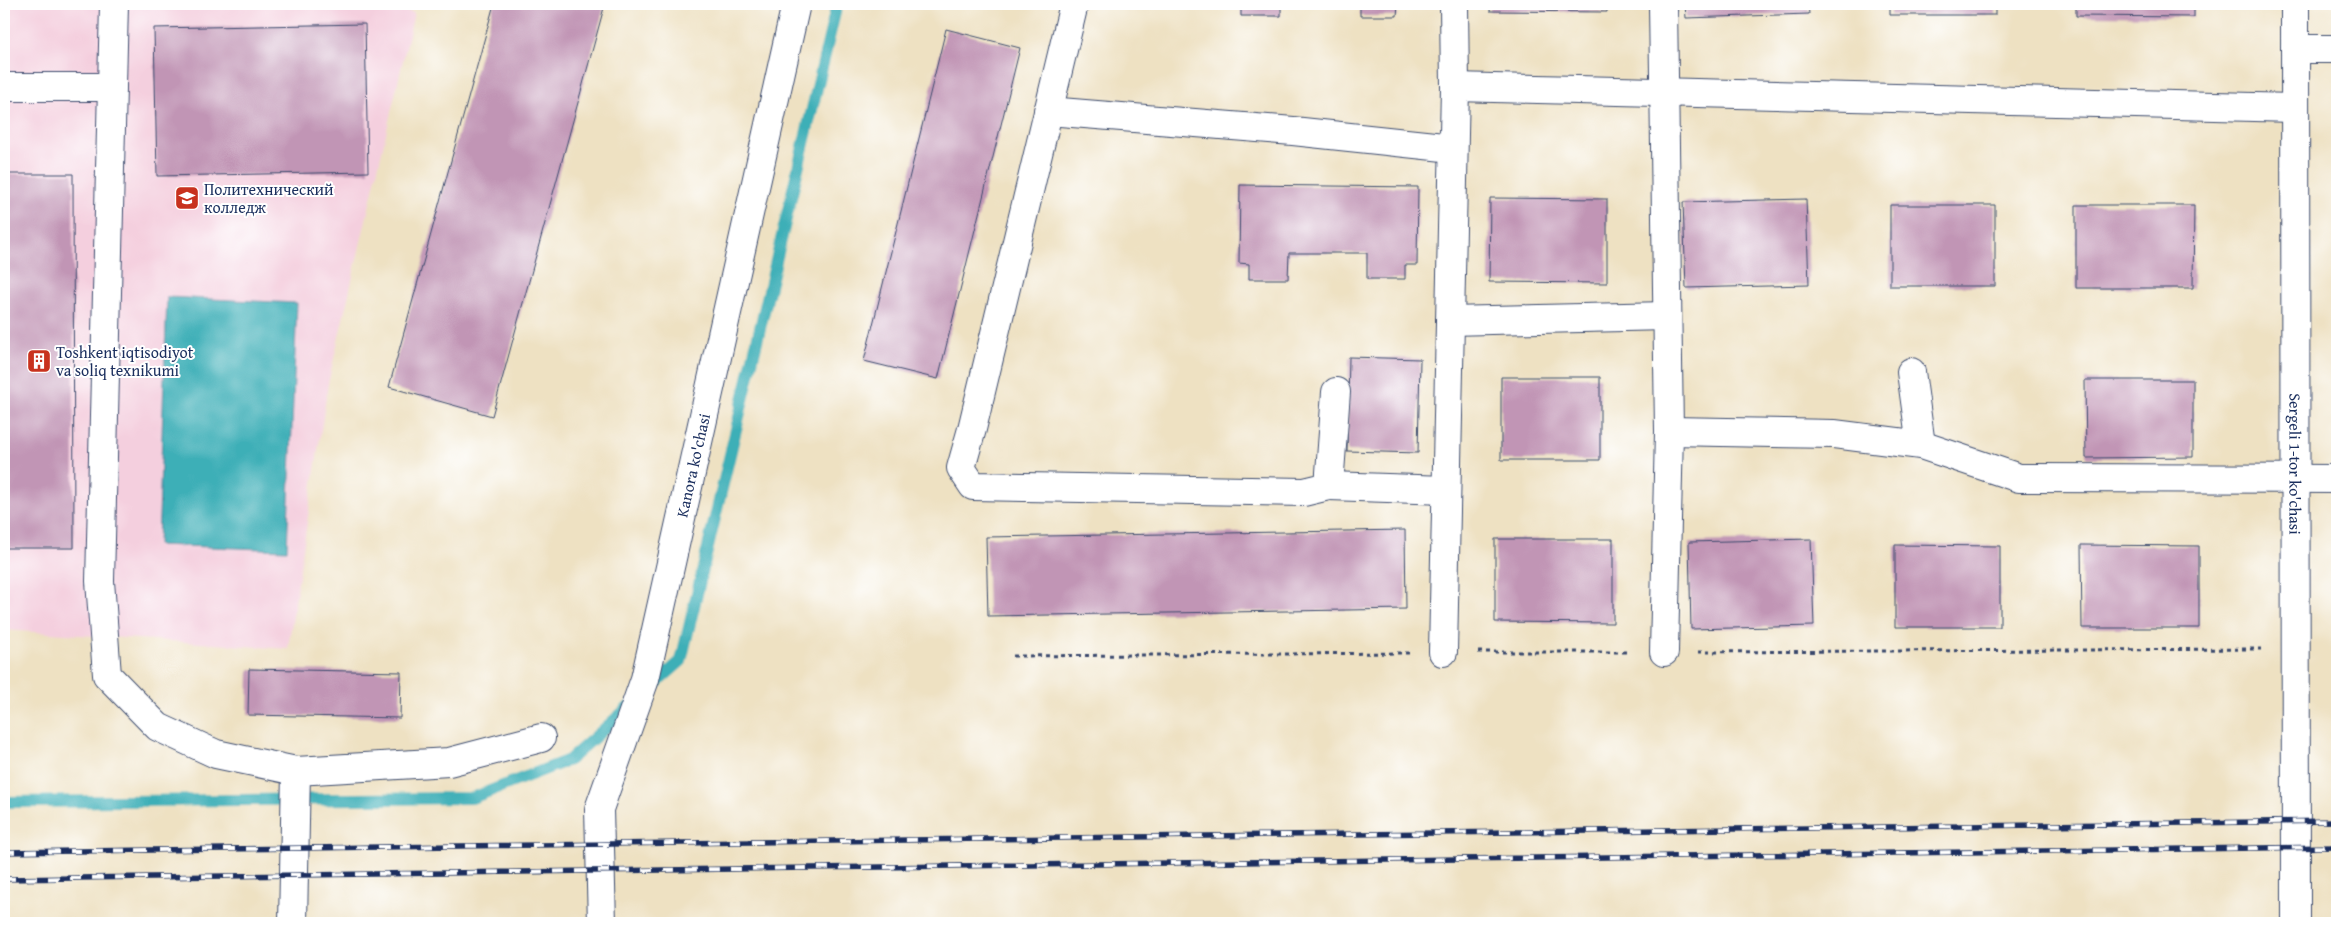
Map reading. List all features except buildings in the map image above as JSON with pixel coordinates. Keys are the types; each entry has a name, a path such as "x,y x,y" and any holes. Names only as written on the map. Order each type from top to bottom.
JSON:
{"street":[{"path":"114,4 100,581 106,675 158,727 216,754 296,771 449,762 541,738"},
{"name":"Kanora ko'chasi","path":"602,923 599,809 645,679 796,4"},
{"path":"1074,4 961,468 973,486 1304,492 1329,486 1446,490"},
{"path":"1443,652 1454,148 1454,4"},
{"path":"1663,4 1669,431 1664,652"},
{"name":"Sergeli 1-tor ko'chasi","path":"2295,4 2296,923"},
{"path":"2295,49 2337,49"},
{"path":"4,87 112,87"},
{"path":"1455,87 2295,108"},
{"path":"1048,111 1293,131 1454,148"},
{"path":"1450,321 1667,316"},
{"path":"1911,372 1921,445"},
{"path":"1329,486 1336,392"},
{"path":"1669,431 1834,434 1921,445 2019,478 2337,479"},
{"path":"293,923 296,771"}],"shaded area":[{"name":"Политехнический колледж","path":"4,4 380,4 414,13 328,384 288,649 4,630"}],"water":[{"path":"167,297 297,303 287,550 158,545"}],"waterway":[{"path":"646,692 681,661 837,4"},
{"path":"4,802 472,798 569,760 629,707"}],"railway":[{"path":"4,852 2337,821"},
{"path":"4,879 2337,847"}],"place":[{"name":"Политехнический колледж","path":"187,198"},
{"name":"Toshkent iqtisodiyot va soliq texnikumi","path":"39,361"}]}
